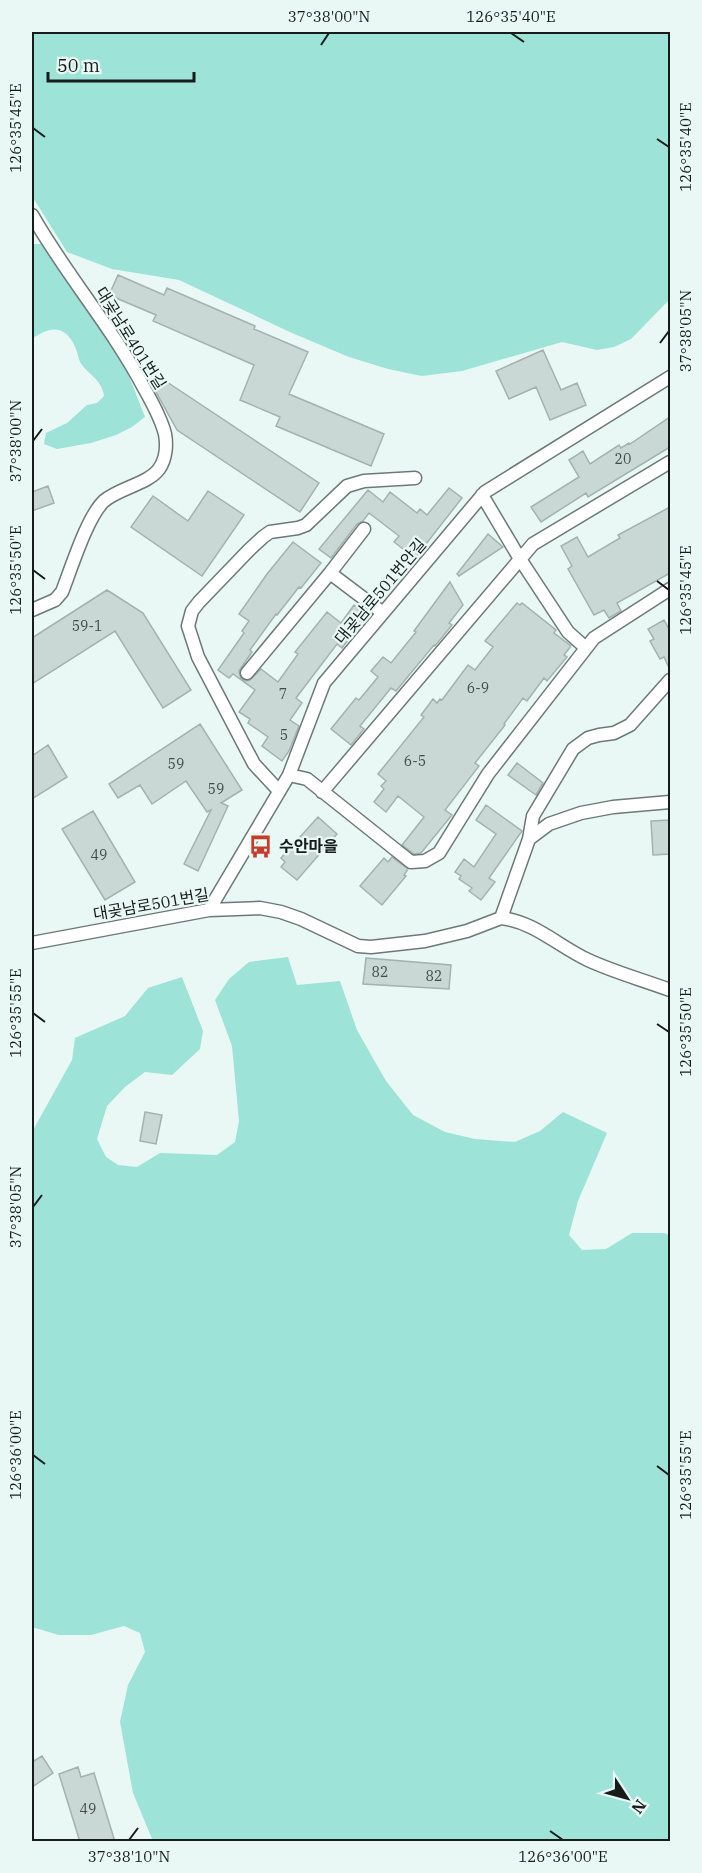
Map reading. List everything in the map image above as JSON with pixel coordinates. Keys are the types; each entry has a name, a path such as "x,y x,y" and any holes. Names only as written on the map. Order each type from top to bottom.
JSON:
{"lane":[{"name":"대곶남로401번길","path":"32,215 134,369 165,432 166,448 164,459 158,470 104,502 92,517 62,592 56,600 32,610"},
{"name":"대곶남로501번안길","path":"209,910 289,775 324,683 482,495 670,377"},
{"path":"322,792 533,544 670,462"},
{"path":"279,791 254,764 198,657 188,627 192,611 249,550 270,532 306,525 346,486 364,481 415,478"},
{"path":"482,495 520,559 568,632 586,648"},
{"path":"247,673 364,529"},
{"path":"330,573 383,613"},
{"path":"289,775 307,779 411,862 425,861 439,853 488,774 594,638 670,589"},
{"path":"670,680 630,725 614,733 588,738 573,749 532,816 529,839 501,918 529,925 600,966 670,990"},
{"path":"529,839 549,824 581,813 613,807 670,802"},
{"name":"대곶남로501번길","path":"32,943 209,910 260,909 281,912 358,946 371,947 425,941 467,931 501,918"}],"green space":[{"path":"32,32 670,32 670,299 631,339 614,347 597,350 562,342 462,371 422,376 349,357 179,280 112,269 67,252 32,196"},
{"path":"42,244 102,329 127,371 145,417 116,435 91,443 57,449 44,444 46,433 67,423 87,405 97,403 104,396 101,385 80,362 72,341 62,331 51,330 32,339 32,246"},
{"path":"288,957 297,985 340,981 357,1030 386,1081 413,1115 445,1132 475,1139 515,1142 540,1131 563,1112 607,1133 578,1201 569,1235 582,1250 606,1249 632,1233 670,1235 670,1841 153,1841 133,1793 120,1722 128,1685 145,1652 140,1633 124,1626 91,1635 59,1635 32,1627 32,1132 72,1060 75,1038 125,1016 148,988 182,977 203,1031 200,1049 172,1075 145,1072 125,1087 107,1106 97,1139 106,1157 118,1165 137,1167 160,1153 217,1155 235,1142 239,1121 232,1046 215,1000 229,979 249,962"}],"building":[{"path":"118,275 164,295 167,288 308,352 289,394 384,434 371,466 276,426 280,417 240,400 254,365 153,321 156,315 109,295"},
{"path":"543,350 561,390 577,383 586,405 550,420 536,387 509,399 496,371"},
{"path":"164,380 319,483 300,512 177,430 156,392"},
{"path":"670,417 670,447 588,497 586,493 541,522 531,507 579,477 569,460 583,451 590,464 619,445 621,448 630,444"},
{"path":"48,486 54,503 32,511 32,492"},
{"path":"449,488 462,498 415,558 394,542 399,536 369,513 363,521 357,524 331,558 319,549 368,490 383,502 390,492 417,513 420,509 427,515"},
{"path":"208,491 244,515 202,576 131,527 153,496 188,521"},
{"path":"670,507 670,573 617,603 621,611 609,618 604,610 594,615 568,569 572,566 561,546 577,537 588,557 620,538 618,535"},
{"path":"488,534 503,547 459,576 457,574"},
{"path":"293,542 321,563 276,614 250,650 252,652 239,671 241,679 250,680 261,669 278,682 298,654 295,652 327,612 341,623 354,605 367,615 342,648 337,644 296,698 302,703 290,720 299,726 289,751 282,761 262,746 268,737 248,723 250,719 239,712 255,690 233,674 229,678 218,670 244,633 242,631 249,621 239,614"},
{"path":"450,582 463,605 449,623 452,625 396,691 391,688 360,726 364,729 351,745 331,729 356,698 359,700 378,677 371,671 383,657 391,663 416,632 414,631"},
{"path":"107,590 143,613 191,690 163,708 115,631 32,684 32,638"},
{"path":"517,603 520,605 522,603 556,630 554,633 571,646 564,655 567,657 547,681 544,678 527,701 523,698 475,763 479,766 445,810 452,815 421,853 414,854 402,845 424,817 398,796 386,812 374,802 384,789 381,786 386,781 378,774 424,717 421,715 433,699 437,703 440,699 442,700 468,665 475,670 493,647 485,641"},
{"path":"664,620 670,631 670,670 664,657 660,659 650,641 654,639 648,629"},
{"path":"200,724 242,790 221,803 228,806 198,871 184,864 211,810 207,812 186,781 152,804 140,785 118,798 109,784"},
{"path":"48,745 67,777 32,799 32,756"},
{"path":"517,763 543,783 536,795 508,775"},
{"path":"486,805 522,831 489,878 495,882 481,900 469,891 472,888 459,879 461,876 455,872 464,859 474,867 496,834 476,820"},
{"path":"93,811 135,882 105,900 62,829"},
{"path":"318,817 337,834 297,880 281,867 285,862 281,858"},
{"path":"670,820 670,854 653,855 651,821"},
{"path":"392,857 408,869 404,875 406,876 382,905 360,886 384,858 388,862"},
{"path":"366,958 451,965 449,989 363,984"},
{"path":"145,1112 162,1115 156,1144 140,1141"},
{"path":"42,1756 53,1773 32,1787 32,1762"},
{"path":"78,1767 81,1777 94,1773 115,1842 80,1842 59,1774"}],"place":[{"name":"수안마을","path":"261,846"}]}
